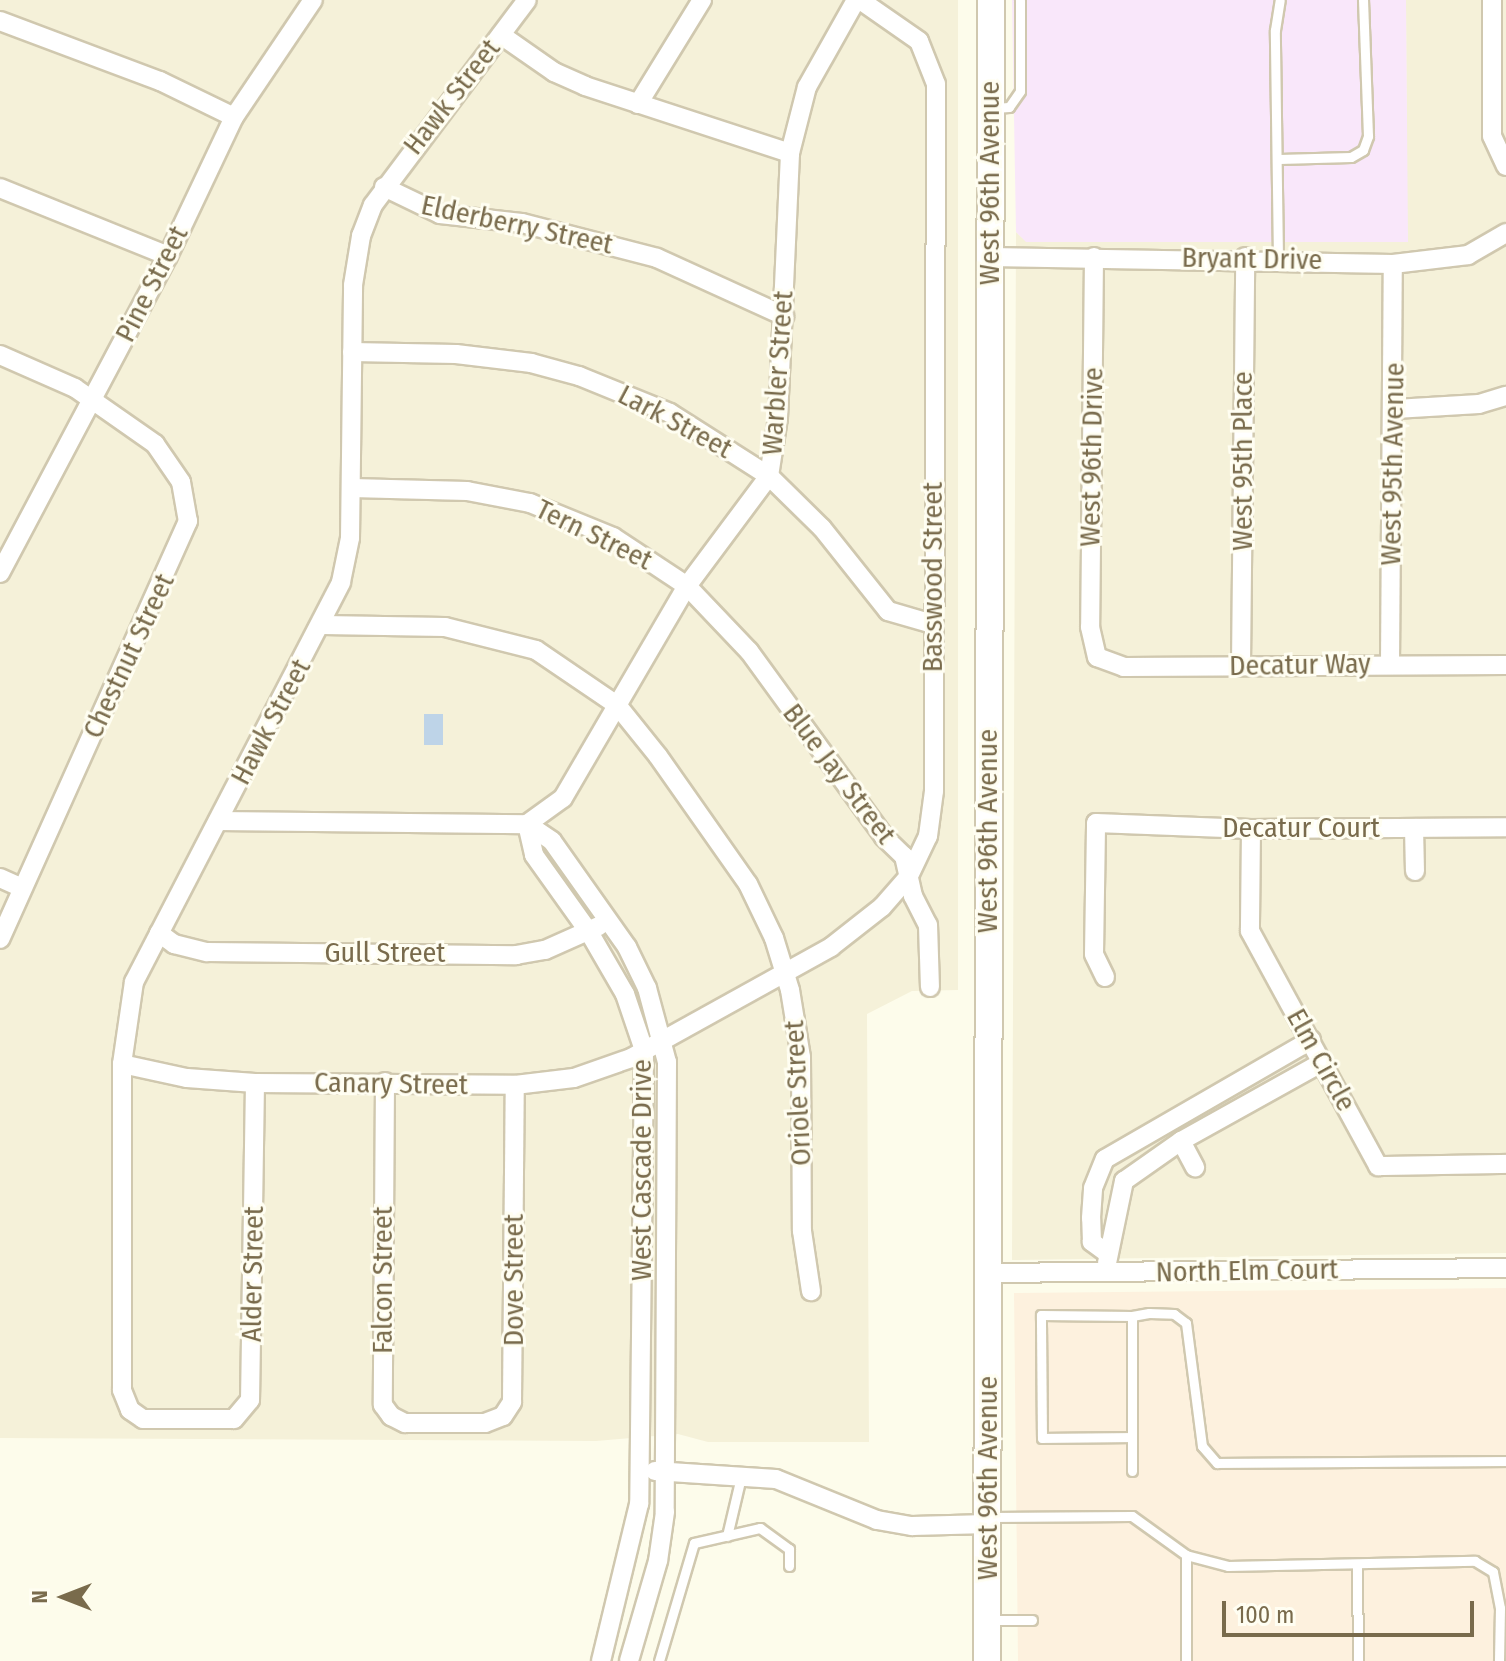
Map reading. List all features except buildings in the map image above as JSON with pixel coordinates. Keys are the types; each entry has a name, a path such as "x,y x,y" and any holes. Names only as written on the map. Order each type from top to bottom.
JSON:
{"street":[{"name":"Pine Street","path":"0,573 7,541 93,399 168,256 234,117 313,0"},
{"name":"Hawk Street","path":"195,1420 143,1419 124,1402 122,1064 134,982 323,625 348,559 352,488 352,352 356,262 361,236 384,187 527,0"},
{"path":"638,104 702,0"},
{"name":"Warbler Street","path":"527,824 563,798 687,586 769,476 784,316 790,153 807,87 858,0"},
{"name":"Basswood Street","path":"654,1045 859,927 909,876 932,818 936,84 919,41 858,0"},
{"name":"West 96th Avenue","path":"987,1661 991,0"},
{"path":"1492,0 1492,136 1506,166"},
{"path":"0,21 160,81 234,117"},
{"path":"501,35 554,72 638,104 790,153"},
{"name":"Elderberry Street","path":"384,187 440,214 522,223 657,258 784,316"},
{"path":"0,188 168,256"},
{"name":"Bryant Drive","path":"990,257 1245,257 1393,264 1468,255 1506,233"},
{"name":"West 96th Drive","path":"1094,257 1090,627 1097,657"},
{"name":"West 95th Place","path":"1241,665 1245,257"},
{"name":"West 95th Avenue","path":"1390,664 1395,409 1393,264"},
{"name":"Lark Street","path":"352,352 500,357 579,376 670,413 769,476 822,528 888,611 933,624"},
{"name":"Chestnut Street","path":"0,355 93,399 166,454 184,492 188,521 20,887 0,939"},
{"path":"1395,409 1479,404 1506,396"},
{"name":"Tern Street","path":"352,488 467,491 530,503 613,537 687,586"},
{"name":"Blue Jay Street","path":"687,586 749,651 884,837 904,856 913,896 928,925 930,987"},
{"name":"Oriole Street","path":"323,625 445,627 494,636 536,650 617,705 736,863 760,907 784,970 801,1057 802,1231 811,1291"},
{"name":"Decatur Way","path":"1097,657 1124,667 1506,665"},
{"path":"218,821 527,824"},
{"name":"Decatur Court","path":"1105,977 1094,954 1096,823 1251,829 1506,827"},
{"name":"West Cascade Drive","path":"527,824 552,841 608,920 647,988 654,1045 666,1185 665,1471 658,1561 629,1661"},
{"name":"West Cascade Drive","path":"527,824 534,855 589,932 654,1045 642,1185 639,1471 635,1532 601,1661"},
{"path":"1414,828 1415,871"},
{"name":"Elm Circle","path":"1251,829 1250,931 1378,1166 1506,1164"},
{"path":"0,878 20,887"},
{"name":"Gull Street","path":"159,933 174,944 207,952 516,955 545,950 589,932 608,920"},
{"path":"1107,1253 1092,1242 1091,1218 1093,1188 1105,1159 1311,1040"},
{"name":"Canary Street","path":"122,1064 187,1078 255,1083 515,1085 574,1078 654,1045"},
{"path":"1107,1273 1107,1253 1121,1211 1124,1181 1181,1141 1323,1062"},
{"name":"Falcon Street","path":"385,1082 383,1405 400,1421 448,1423"},
{"name":"Alder Street","path":"195,1420 234,1419 250,1400 255,1083"},
{"name":"Dove Street","path":"448,1423 496,1420 512,1402 515,1085"},
{"path":"1181,1141 1195,1167"},
{"path":"642,1185 666,1185"},
{"name":"North Elm Court","path":"989,1273 1506,1268"},
{"path":"640,1343 666,1343"},
{"path":"639,1471 742,1474 776,1479 877,1520 912,1526 988,1520"}],"lane":[{"path":"991,108 1009,107 1020,91 1020,0"},
{"path":"1278,259 1275,30 1280,0"},
{"path":"1279,159 1351,157 1363,150 1368,136 1363,0"},
{"path":"1132,1437 1042,1438 1041,1315 1132,1316 1162,1312 1186,1323 1202,1446 1217,1463 1506,1461"},
{"path":"1132,1316 1132,1471"},
{"path":"727,1536 742,1474"},
{"path":"988,1520 1132,1516 1186,1555 1228,1566 1357,1566 1475,1561 1493,1572 1500,1608 1499,1661"},
{"path":"659,1661 694,1543 760,1528 776,1535 789,1549 789,1566"},
{"path":"1186,1555 1186,1661"},
{"path":"1357,1566 1358,1661"},
{"path":"987,1620 1032,1620"}],"shaded area":[{"path":"0,0 958,0 958,990 912,991 867,1014 869,1442 708,1442 678,1434 596,1441 0,1438"},
{"path":"1012,0 1406,0 1408,242 1026,242 1016,232"},
{"path":"1406,0 1506,0 1506,1253 1012,1260 1016,232 1027,242 1407,242"},
{"path":"1506,1288 1506,1661 1018,1661 1014,1293"}],"water":[{"path":"424,714 443,714 443,745 424,745"}]}
